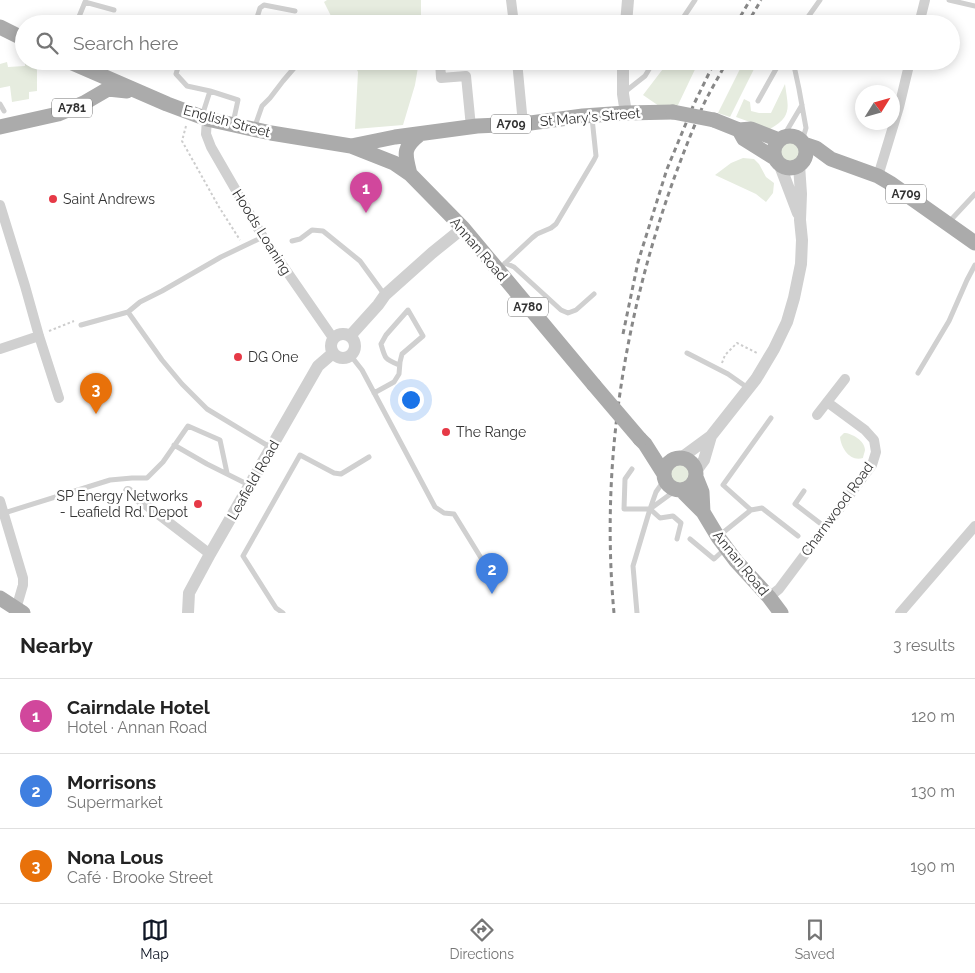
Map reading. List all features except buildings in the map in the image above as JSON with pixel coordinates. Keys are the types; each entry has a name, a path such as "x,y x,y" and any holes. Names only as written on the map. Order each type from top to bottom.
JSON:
{"main road":[{"path":"0,27 15,34"},
{"name":"English Street","path":"82,70 96,82 98,89 96,96"},
{"name":"English Street","path":"88,70 199,116 254,129 351,146"},
{"name":"A781","path":"0,127 58,114 84,103 108,89 141,93"},
{"name":"St Mary's Street","path":"351,146 395,137 471,127 523,124 626,113 673,112 714,120 739,130 751,129 781,139"},
{"name":"St Mary's Street","path":"739,130 744,139 778,161"},
{"path":"410,174 405,154 412,140 420,134"},
{"path":"793,136 803,143 806,153 801,163 789,168 778,161 774,149 781,139 793,136"},
{"name":"A709","path":"803,143 816,148 831,159 878,176 975,242"},
{"name":"Annan Road","path":"351,146 394,163 410,174 501,267 594,385 643,442 664,476"},
{"name":"A709","path":"801,163 831,159"},
{"name":"Annan Road","path":"643,442 679,458"},
{"path":"679,458 687,459 695,466 695,482 687,489 671,488 664,476 665,468 671,460 679,458"},
{"name":"Annan Road","path":"696,474 702,492 703,512"},
{"name":"Annan Road","path":"679,490 703,512 722,543 781,613"},
{"path":"0,598 18,612"}],"street":[{"path":"511,0 513,15"},
{"path":"627,15 628,0"},
{"path":"921,15 925,0"},
{"path":"441,70 441,78 466,76 471,127"},
{"path":"518,70 523,124"},
{"path":"623,70 623,94 626,113"},
{"path":"900,94 907,70"},
{"name":"Hoods Loaning","path":"199,116 211,147 263,237 333,338"},
{"path":"878,176 890,130"},
{"path":"778,161 800,220"},
{"path":"679,458 711,436 749,389 774,349 787,322 801,264 801,163"},
{"path":"0,205 59,398"},
{"path":"350,336 385,295 463,228"},
{"path":"343,333 350,336 356,346 351,356 343,358 335,356 330,346 333,338 343,333"},
{"path":"0,349 39,336"},
{"name":"Leafield Road","path":"188,613 189,593 210,554 318,366 332,353"},
{"path":"817,414 845,379"},
{"name":"Charnwood Road","path":"769,597 779,589 872,465 876,452 874,440 865,430 827,402"},
{"path":"696,474 704,460 711,436"},
{"path":"128,491 210,554"},
{"path":"0,501 23,578 18,612"},
{"path":"900,613 975,526"}],"lane":[{"path":"685,15 695,0"},
{"path":"809,15 820,0"},
{"path":"949,0 975,6"},
{"path":"80,15 85,2 114,10"},
{"path":"258,15 260,8 264,5 295,11"},
{"path":"177,70 176,74 187,86 238,100 233,124"},
{"path":"254,129 262,106 293,70"},
{"path":"623,94 645,76 649,70"},
{"path":"758,101 775,70"},
{"path":"795,70 806,128 803,143"},
{"path":"199,116 210,92"},
{"path":"0,104 4,111"},
{"path":"781,139 802,105"},
{"path":"501,267 532,238 556,224 578,190 596,156 592,116"},
{"path":"948,223 975,194"},
{"path":"292,241 300,239 312,230 323,231 360,261 385,295"},
{"path":"81,325 128,312 140,302 221,256 263,237"},
{"path":"918,374 949,321 975,265"},
{"path":"501,267 514,267 561,310 568,313 576,310 594,294"},
{"path":"374,393 394,382 399,374 402,354 423,336 408,310 386,336 382,344 387,360 399,365"},
{"path":"128,312 162,360 182,384 207,409 271,448"},
{"path":"687,353 728,374 749,389"},
{"path":"351,356 362,370 435,507 444,513 454,514 486,566"},
{"path":"750,510 723,485 771,418"},
{"path":"4,513 110,480 148,478 163,462 188,426 220,440 227,473"},
{"path":"174,445 250,485"},
{"path":"283,613 276,608 243,556 300,455 334,473 341,474 369,456"},
{"path":"632,470 625,479 624,509 650,509 679,490"},
{"path":"637,613 633,566 650,509 664,476"},
{"path":"804,491 794,504 825,528"},
{"path":"690,539 714,559 722,543 750,510 762,508 798,536"},
{"path":"650,509 660,518 673,516 681,523 677,539"}],"path":[{"path":"199,116 182,141 244,247"},
{"path":"39,336 77,320 81,325"},
{"path":"722,361 725,355 737,343 759,354"}],"shaded area":[{"path":"327,0 421,0 421,15 330,15 324,2"},
{"path":"7,62 8,67 15,67 15,70 37,70 37,91 29,92 29,99 12,102 10,86 0,88 0,64"},
{"path":"357,70 418,70 403,125 355,129"},
{"path":"662,70 695,70 676,107 659,106 643,95"},
{"path":"740,70 754,70 730,117 718,113"},
{"path":"785,84 788,105 786,115 770,129 736,117 744,99 750,102 751,111 771,113"},
{"path":"791,141 799,144 802,152 799,160 791,163 783,160 780,152 783,144"},
{"path":"743,158 754,159 766,177 774,183 773,193 766,202 756,194 715,175 731,163"},
{"path":"844,433 854,436 863,444 865,450 863,458 854,458 844,450 840,437"},
{"path":"680,463 688,466 691,474 688,482 680,485 672,482 669,474 672,466"}],"railway":[{"path":"741,15 750,0"},
{"path":"752,15 761,0"},
{"path":"623,334 638,262 667,169 711,70"},
{"path":"614,613 610,548 611,483 626,355 640,292 657,230 678,168 702,108 722,70"}],"place":[{"name":"Saint Andrews","path":"53,199"},
{"name":"Cairndale Hotel","path":"366,213"},
{"name":"DG One","path":"238,357"},
{"name":"Nona Lous","path":"96,414"},
{"name":"The Range","path":"446,432"},
{"name":"SP Energy Networks - Leafield Rd. Depot","path":"198,504"},
{"name":"Morrisons","path":"492,594"}]}
